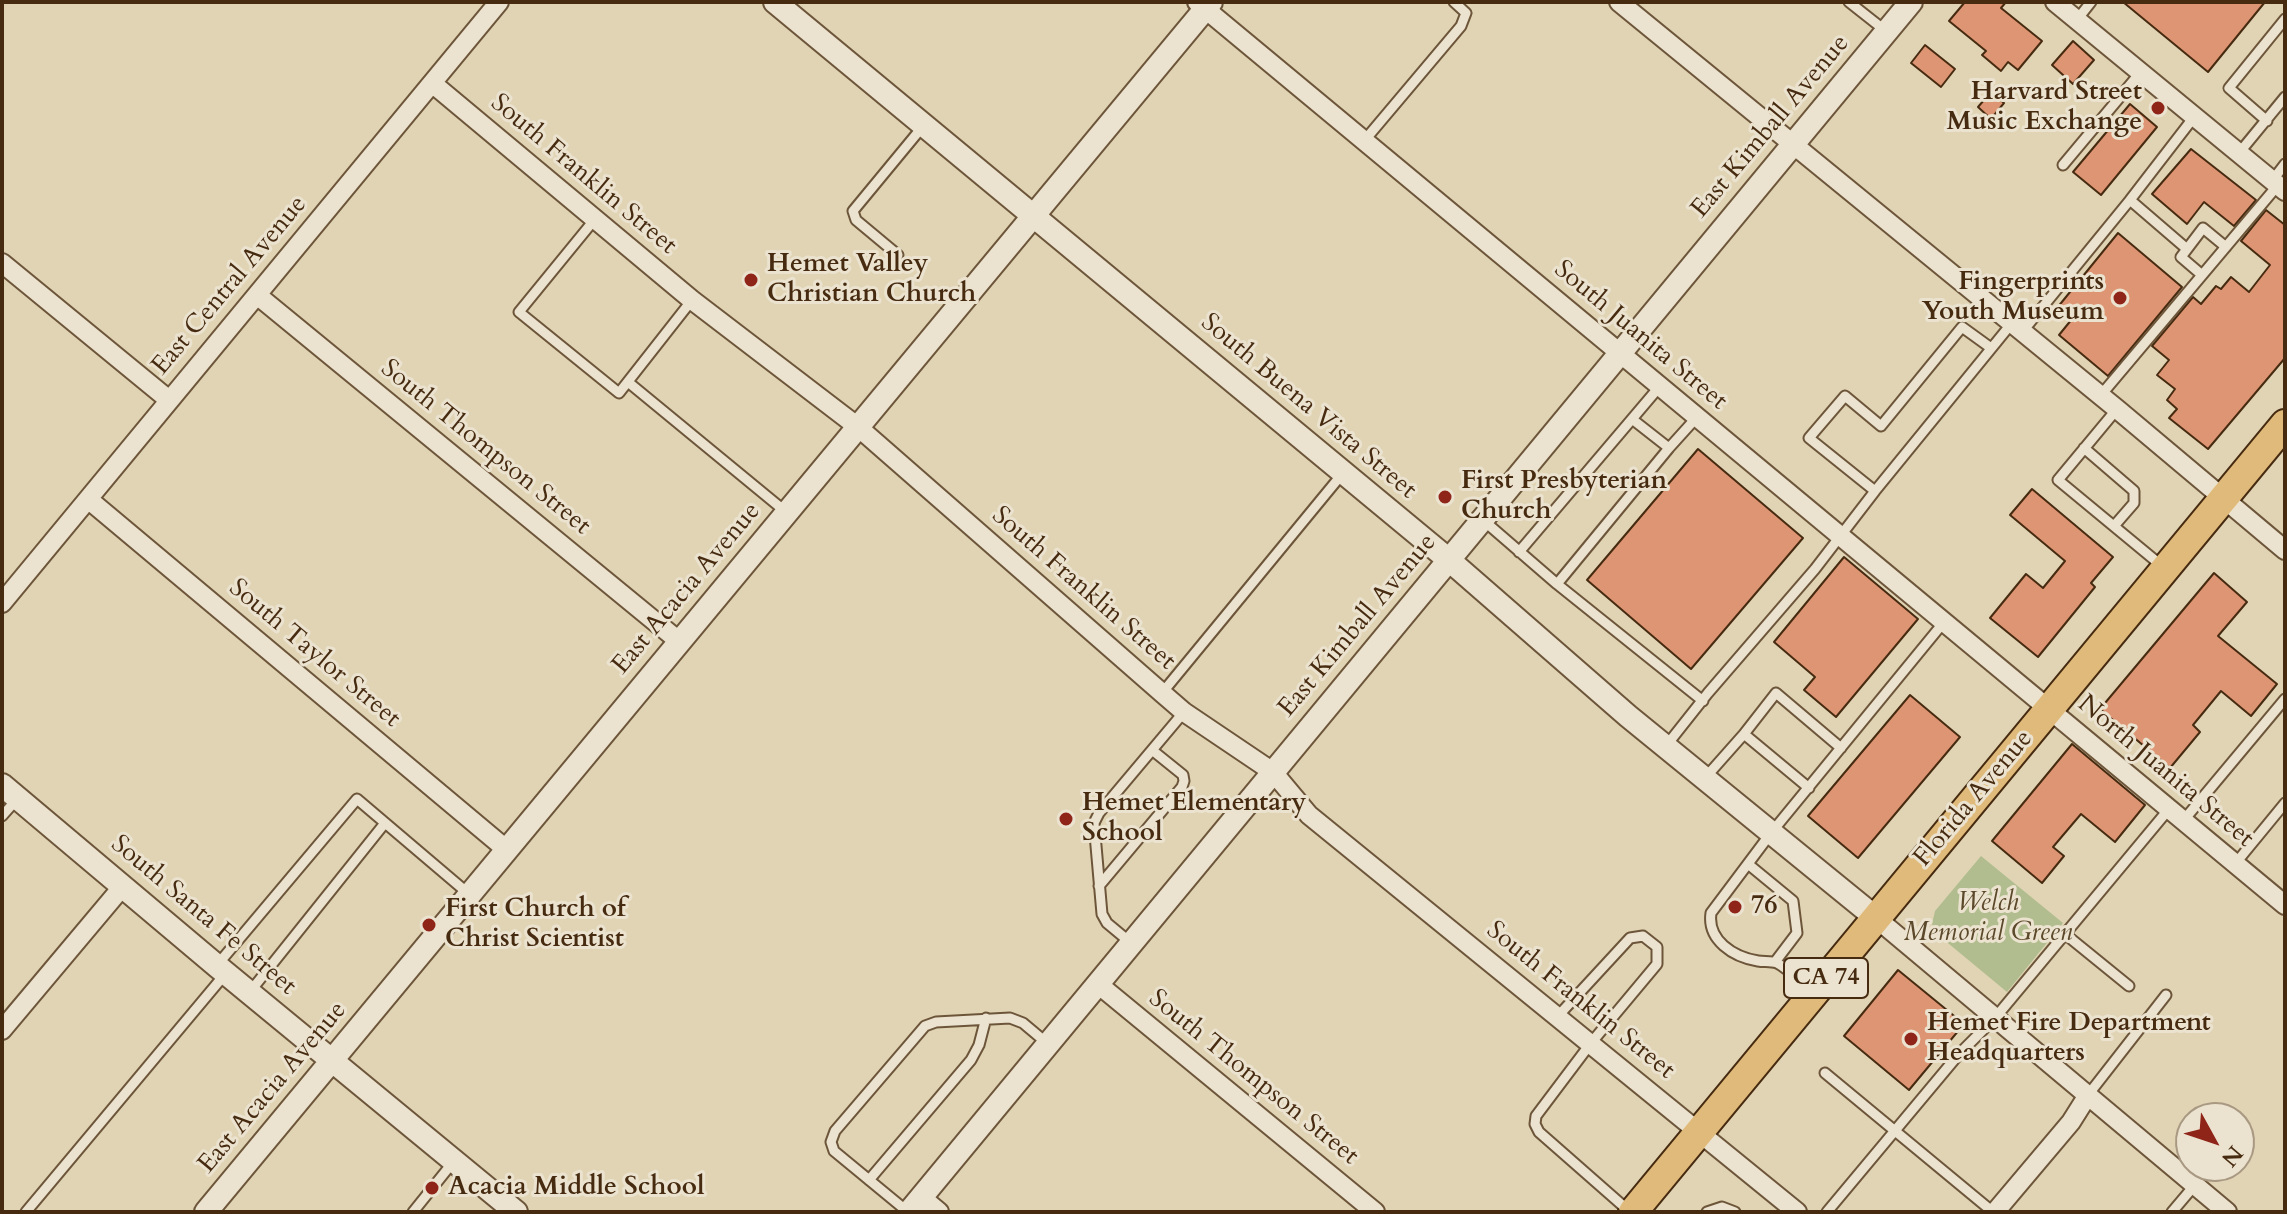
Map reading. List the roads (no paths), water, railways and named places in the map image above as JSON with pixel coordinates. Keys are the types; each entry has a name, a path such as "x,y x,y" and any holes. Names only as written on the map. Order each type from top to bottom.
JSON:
{"main road":[{"name":"Florida Avenue","path":"1632,1212 2285,424"}],"street":[{"name":"East Central Avenue","path":"2,603 499,2"},
{"name":"South Buena Vista Street","path":"775,2 1876,918"},
{"path":"1619,2 2101,395 2285,550"},
{"name":"East Kimball Avenue","path":"912,1207 1911,2"},
{"path":"2055,2 2279,185"},
{"name":"South Juanita Street","path":"1205,4 1364,141 2049,709"},
{"name":"East Acacia Avenue","path":"206,1212 1034,216 1205,4"},
{"name":"South Franklin Street","path":"432,83 692,300 858,427 1184,712 1273,772 1309,815 1797,1212"},
{"path":"2,263 169,400"},
{"name":"South Thompson Street","path":"257,295 680,642"},
{"name":"South Taylor Street","path":"88,499 507,850"},
{"name":"North Juanita Street","path":"2049,709 2285,905"},
{"name":"South Santa Fe Street","path":"10,791 221,970 516,1212"},
{"path":"2,1030 123,886"},
{"path":"1876,918 2227,1212"},
{"name":"South Thompson Street","path":"1098,984 1375,1212"},
{"path":"1994,1212 2071,1122 2088,1095"},
{"path":"912,1207 939,1212"}],"lane":[{"path":"1364,141 1461,26 1466,13 1454,2"},
{"path":"1849,2 1887,32"},
{"path":"2076,21 2091,2"},
{"path":"2267,121 2229,88 2285,19"},
{"path":"2063,165 2140,73"},
{"path":"2239,153 2285,97"},
{"path":"1666,746 1841,537 1991,348 2017,327 2130,200 2194,117"},
{"path":"898,255 856,220 853,211 924,125"},
{"path":"2101,395 2279,185 2285,164"},
{"path":"2130,200 2187,249"},
{"path":"595,219 519,312 619,393 692,300"},
{"path":"2202,275 2181,257 2203,228 2226,247"},
{"path":"1875,491 1809,438 1845,396 1881,426 1962,327 1991,348"},
{"path":"628,382 787,513"},
{"path":"1519,552 1660,386"},
{"path":"2117,409 2058,480 2165,569"},
{"path":"1557,584 1697,417"},
{"path":"1632,419 1669,448"},
{"path":"2084,448 2134,491 2134,503 2114,526"},
{"path":"1162,693 1343,473"},
{"path":"1482,520 1703,701"},
{"path":"1814,993 1775,962 1743,958 1726,948 1714,936 1709,923 1716,903 1944,622"},
{"path":"1705,778 1776,693 1841,748"},
{"path":"1827,1212 1959,1054 1995,1018 2065,934 2285,699"},
{"path":"1131,943 1107,923 1102,914 1094,823 1099,813 1184,712"},
{"path":"1744,734 1809,788"},
{"path":"1099,886 1182,787 1183,775 1152,750"},
{"path":"2,816 10,791"},
{"path":"26,1212 357,799 470,895"},
{"path":"2235,864 2285,803"},
{"path":"249,993 385,823"},
{"path":"1748,864 1793,901 1797,933 1775,962"},
{"path":"2065,934 2129,986"},
{"path":"1558,1016 1630,938 1643,936 1657,947 1657,964 1591,1043 1536,1116 1535,1124 1539,1132 1632,1212"},
{"path":"2088,1095 2166,995"},
{"path":"869,1180 971,1060 979,1045 986,1018"},
{"path":"912,1207 869,1180 834,1151 831,1142 835,1131 925,1026 936,1022 1010,1018 1023,1023 1048,1044"},
{"path":"1825,1073 1994,1212"},
{"path":"413,1212 454,1161"},
{"path":"2172,1212 2194,1186"},
{"path":"1707,1212 1722,1207 1735,1212"}],"place":[{"name":"Harvard Street Music Exchange","path":"2158,108"},
{"name":"Hemet Valley Christian Church","path":"751,280"},
{"name":"Fingerprints Youth Museum","path":"2120,298"},
{"name":"First Presbyterian Church","path":"1445,497"},
{"name":"Hemet Elementary School","path":"1066,819"},
{"name":"76","path":"1735,907"},
{"name":"First Church of Christ Scientist","path":"429,925"},
{"name":"Hemet Fire Department Headquarters","path":"1911,1039"},
{"name":"Acacia Middle School","path":"432,1188"}],"park label":[{"name":"Welch Memorial Green","path":"1988,919"}]}
